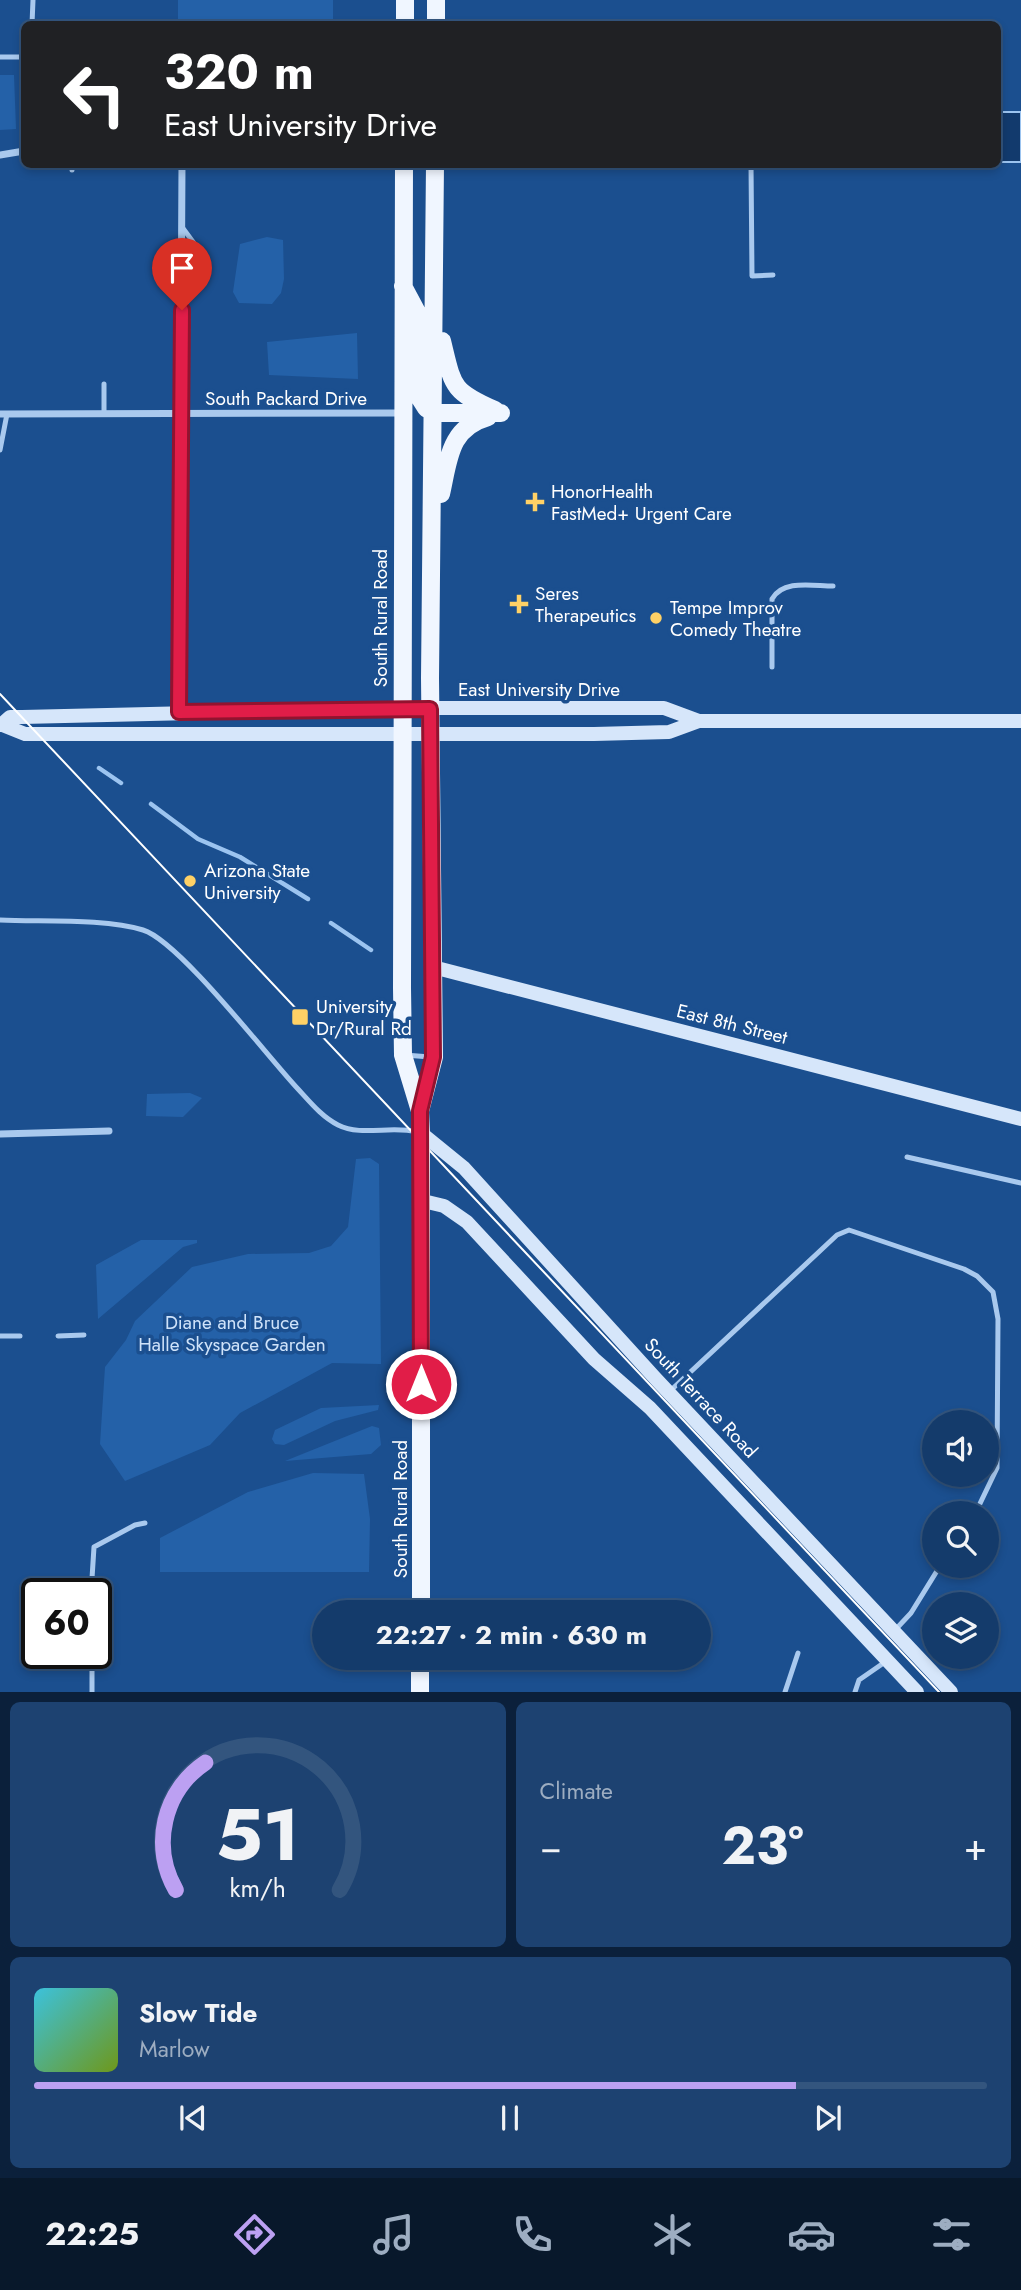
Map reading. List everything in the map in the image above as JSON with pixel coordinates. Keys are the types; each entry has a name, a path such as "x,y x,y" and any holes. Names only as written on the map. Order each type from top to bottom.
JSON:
{"main road":[{"path":"405,0 405,21"},
{"path":"436,0 436,21"},
{"name":"South Rural Road","path":"404,168 401,708 403,1055 420,1111 421,1133 421,1600"},
{"name":"South Rural Road","path":"420,1111 433,1057 430,709 435,168"},
{"path":"403,286 419,316 419,397 426,408 434,413 501,413"},
{"path":"435,315 455,388 471,400 501,413"},
{"path":"433,531 455,437 466,425 501,413"},
{"path":"420,1670 421,1692"}],"street":[{"path":"0,155 21,152"},
{"path":"179,712 182,168"},
{"name":"South Packard Drive","path":"3,414 404,413"},
{"name":"East University Drive","path":"1,724 10,718 401,708 664,708 699,721"},
{"name":"East University Drive","path":"1,724 25,734 38,735 430,735 669,732 699,721 1021,721"},
{"name":"East 8th Street","path":"433,967 1021,1119"},
{"path":"0,1134 109,1131"},
{"name":"South Terrace Road","path":"421,1133 464,1168 669,1392 951,1692"},
{"path":"419,1200 444,1206 467,1222 594,1359 650,1408 917,1692"}],"lane":[{"path":"32,21 33,0"},
{"path":"0,57 21,57"},
{"path":"751,168 752,276 773,275"},
{"path":"182,227 196,246 195,287 182,310"},
{"path":"104,384 104,414"},
{"path":"0,450 3,414"},
{"path":"772,667 772,599 776,591 786,586 833,586"},
{"path":"0,920 111,925 144,930 157,936 190,967 261,1050 331,1121 351,1129 421,1133"},
{"path":"403,1055 433,1057"},
{"path":"907,1157 1021,1183"},
{"path":"669,1392 837,1235 849,1230 964,1269 977,1276 993,1292 998,1319 997,1468 981,1501"},
{"path":"58,1336 84,1335"},
{"path":"0,1336 20,1336"},
{"path":"93,1578 94,1547 135,1525 145,1523"},
{"path":"894,1631 911,1613 933,1578"},
{"path":"785,1692 798,1653"},
{"path":"855,1692 859,1680 888,1660"},
{"path":"92,1669 92,1692"}],"green space":[{"path":"178,0 333,0 333,21 178,21"},
{"path":"0,75 14,75 16,129 0,130"},
{"path":"267,237 283,240 284,279 281,293 272,304 239,303 233,292 240,244"},
{"path":"357,333 358,379 269,375 267,342"},
{"path":"190,1093 202,1098 183,1117 146,1116 147,1094"},
{"name":"Diane and Bruce Halle Skyspace Garden","path":"370,1158 379,1164 381,1364 332,1363 240,1413 210,1445 125,1481 100,1444 105,1367 126,1340 135,1321 192,1267 248,1254 309,1253 331,1246 348,1227 356,1159"},
{"path":"141,1240 197,1240 197,1243 183,1247 98,1319 96,1265"},
{"path":"379,1405 378,1410 335,1421 284,1445 275,1444 272,1439 275,1430 321,1408"},
{"path":"372,1426 379,1428 381,1445 371,1454 285,1461"},
{"path":"313,1473 364,1474 370,1519 369,1572 160,1572 160,1538 248,1492"}],"shaded area":[{"path":"1001,112 1021,112 1021,162 1001,162"}],"waterway":[{"path":"99,768 121,783"},
{"path":"151,804 198,839 240,857 308,899"},
{"path":"331,923 371,950"}],"tram line":[{"path":"0,694 939,1692"}],"place":[{"name":"HonorHealth FastMed+ Urgent Care","path":"535,502"},
{"name":"Seres Therapeutics","path":"519,604"},
{"name":"Tempe Improv Comedy Theatre","path":"656,618"},
{"name":"Arizona State University","path":"190,881"},
{"name":"University Dr/Rural Rd","path":"300,1017"}],"route":[{"path":"182,310 179,712 430,709 433,1057 420,1111 421,1384"}]}
